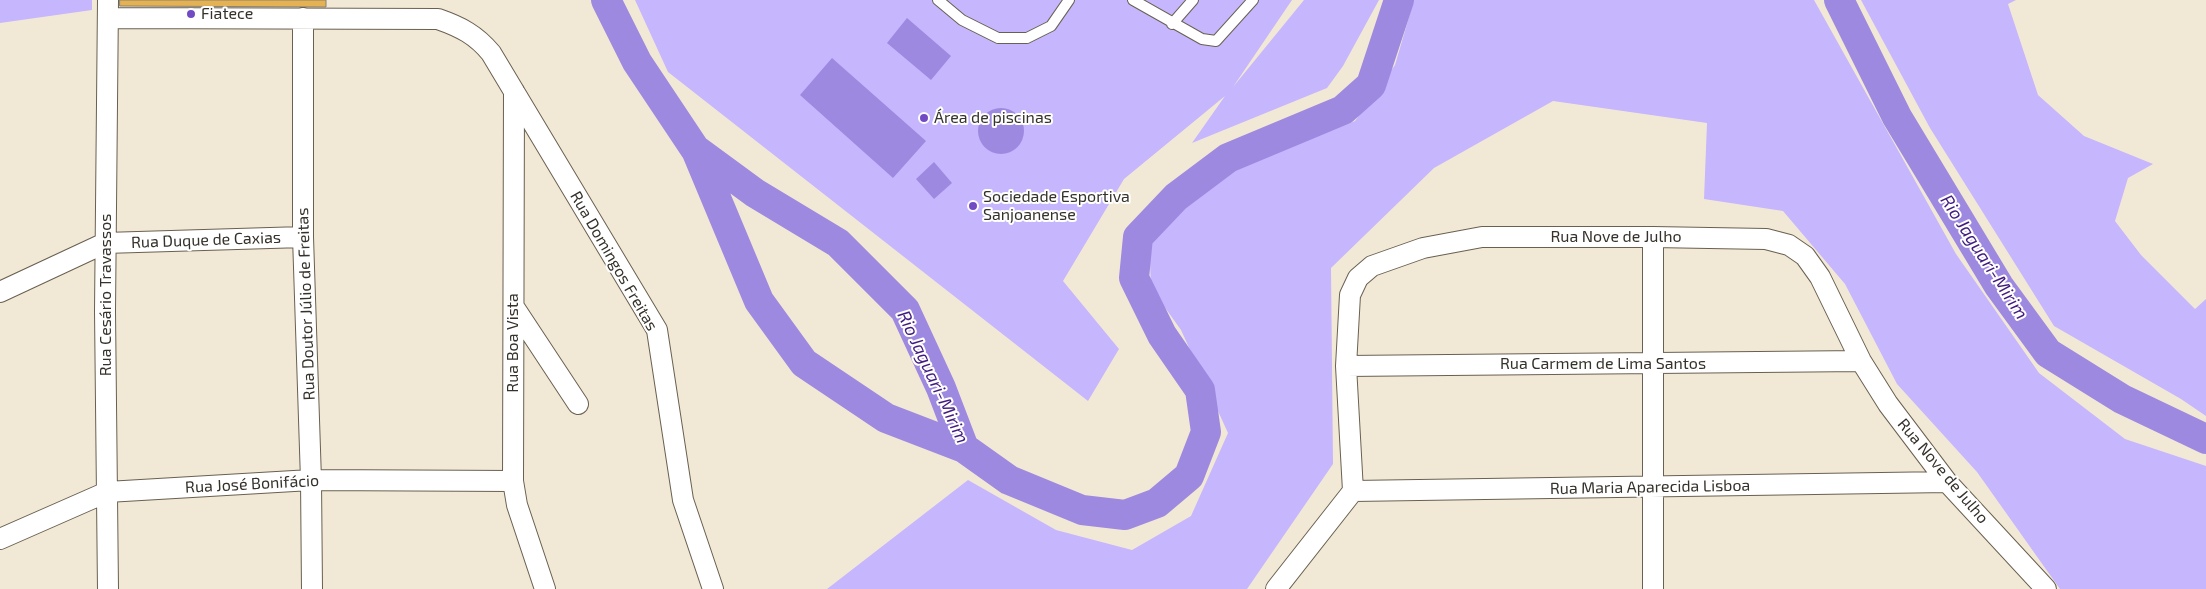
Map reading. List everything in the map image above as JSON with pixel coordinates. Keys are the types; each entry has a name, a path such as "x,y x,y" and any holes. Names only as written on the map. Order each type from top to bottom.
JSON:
{"street":[{"name":"Rua Domingos Freitas","path":"108,9 303,18 438,19 465,29 479,39 491,54 514,91 657,330 684,500 713,589"},
{"name":"Rua Cesário Travassos","path":"108,9 106,243 108,589"},
{"name":"Rua Doutor Júlio de Freitas","path":"303,18 303,237 311,480 312,589"},
{"name":"Rua Boa Vista","path":"514,91 513,481 516,505 545,589"},
{"path":"1653,236 1653,589"},
{"name":"Rua Nove de Julho","path":"1353,491 1346,366 1350,295 1358,278 1372,266 1423,248 1482,237 1653,236 1766,239 1789,245 1805,256 1820,277 1861,361 1888,404 1947,482 2046,589"},
{"name":"Rua Duque de Caxias","path":"0,292 106,243 303,237"},
{"path":"514,307 578,404"},
{"name":"Rua Carmem de Lima Santos","path":"1346,366 1861,361"},
{"name":"Rua José Bonifácio","path":"0,539 107,492 311,480 513,481"},
{"name":"Rua Maria Aparecida Lisboa","path":"1353,491 1947,482"},
{"path":"1276,589 1353,491"}],"lane":[{"path":"938,0 962,20 998,38 1027,38 1051,26 1070,0"},
{"path":"1133,0 1172,24 1202,39 1216,41 1253,0"},
{"path":"1172,24 1194,0"}],"shaded area":[{"path":"0,0 92,0 92,10 0,23"},
{"name":"Sociedade Esportiva Sanjoanense","path":"635,0 1292,0 1233,87 1304,0 1379,0 1343,66 1327,88 1192,143 1225,96 1124,179 1063,281 1119,349 1088,401 668,72"},
{"path":"1414,0 1814,0 1956,254 2039,373 2125,439 2206,466 2206,589 2060,589 1977,472 1897,384 1845,284 1783,211 1704,199 1707,123 1553,101 1434,168 1331,268 1333,464 1247,589 827,589 968,480 1056,530 1132,550 1191,516 1228,433 1181,330 1151,288 1149,236 1222,174 1355,121 1395,65"},
{"path":"1861,0 2016,0 2008,4 2038,95 2084,136 2153,164 2128,178 2115,221 2141,255 2195,309 2206,299 2206,416 2181,399 2054,326 1930,128"},
{"path":"907,18 951,56 931,80 887,43"},
{"path":"832,58 926,141 893,178 800,95"},
{"path":"1001,108 1014,112 1020,118 1024,131 1020,144 1014,150 1001,154 988,150 982,144 978,131 982,118 988,112"},
{"path":"934,162 952,183 934,199 916,179"}],"building":[{"path":"120,0 326,0 326,7 120,6"}],"waterway":[{"name":"Rio Jaguari-Mirim","path":"606,0 637,62 695,149 755,193 838,243 905,310 941,388 964,448 1009,480 1082,510 1125,515 1157,503 1189,476 1206,432 1200,390 1162,335 1134,278 1138,237 1176,197 1228,158 1343,110 1371,85 1399,0"},
{"name":"Rio Jaguari-Mirim","path":"1839,0 1897,117 1999,286 2048,353 2122,399 2206,439"},
{"path":"696,150 759,301 804,363 886,418 964,448"}],"place":[{"name":"Fiatece","path":"191,14"},
{"name":"Área de piscinas","path":"924,118"},
{"name":"Sociedade Esportiva Sanjoanense","path":"973,206"}]}
